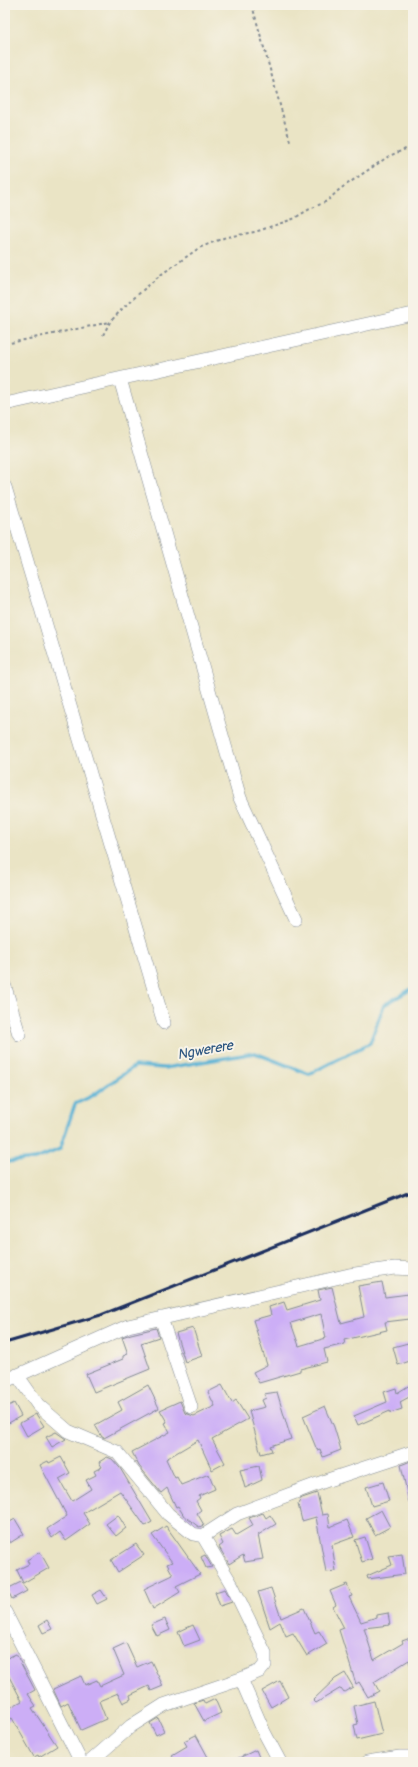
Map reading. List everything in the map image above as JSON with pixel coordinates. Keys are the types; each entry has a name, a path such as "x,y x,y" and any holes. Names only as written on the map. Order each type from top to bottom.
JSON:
{"street":[{"path":"5,404 413,314"},
{"path":"120,379 240,798 296,919"},
{"path":"5,487 164,1023"},
{"path":"5,987 19,1034"},
{"path":"5,1381 128,1326 349,1275 395,1268 413,1269"},
{"path":"161,1318 191,1407"},
{"path":"18,1375 38,1405 68,1431 117,1452 168,1514 193,1534 203,1536 237,1514 328,1480 413,1452"},
{"path":"90,1762 131,1726 164,1704 241,1679 260,1671 265,1665 265,1653 232,1585 203,1536"},
{"path":"5,1612 81,1762"},
{"path":"241,1679 264,1732 280,1762"},
{"path":"366,1762 400,1757 413,1757"}],"path":[{"path":"252,5 290,141"},
{"path":"102,335 110,322 124,307 159,276 199,248 231,236 255,232 293,219 327,200 388,156 413,146"},
{"path":"5,344 110,322"}],"building":[{"path":"382,1282 385,1297 409,1294 412,1309 409,1309 410,1319 385,1322 387,1330 344,1340 345,1344 324,1349 327,1362 300,1369 300,1371 259,1383 253,1372 267,1365 253,1320 271,1315 269,1307 284,1302 287,1310 320,1300 318,1290 332,1287 341,1323 364,1317 358,1286","holes":["321,1314 326,1338 299,1346 291,1323"]},
{"path":"156,1328 159,1337 141,1343 150,1369 94,1392 86,1374 123,1359 123,1356 128,1354 122,1337"},
{"path":"193,1328 202,1356 185,1362 176,1333"},
{"path":"408,1343 413,1360 398,1365 393,1347"},
{"path":"413,1383 413,1395 400,1402 402,1409 390,1413 390,1411 358,1425 354,1416 387,1402 384,1392 396,1388 397,1393"},
{"path":"148,1385 159,1408 104,1438 102,1437 95,1425 122,1410 118,1402"},
{"path":"222,1385 232,1403 236,1400 248,1419 212,1439 225,1463 212,1470 198,1440 166,1459 175,1478 177,1477 181,1485 209,1474 215,1489 199,1496 200,1498 196,1501 201,1510 197,1513 204,1525 199,1527 184,1516 178,1506 176,1507 167,1488 161,1493 139,1466 132,1452 170,1432 165,1423 167,1422 160,1410 180,1401 185,1413 194,1416 215,1406 208,1392"},
{"path":"277,1392 291,1439 270,1446 272,1451 261,1454 249,1411 265,1407 262,1400 266,1398 264,1394"},
{"path":"14,1403 21,1416 5,1425 5,1408"},
{"path":"325,1406 334,1427 341,1450 323,1457 320,1449 317,1450 303,1416"},
{"path":"36,1414 44,1426 27,1436 20,1423"},
{"path":"56,1432 66,1439 52,1447 46,1437"},
{"path":"61,1457 70,1473 59,1479 72,1501 91,1489 86,1480 96,1475 94,1471 102,1467 99,1462 107,1457 112,1459 120,1468 152,1522 145,1526 120,1491 83,1513 90,1524 66,1541 60,1532 52,1538 47,1529 67,1516 40,1465 48,1461 49,1463"},
{"path":"413,1460 413,1502 409,1502 401,1465"},
{"path":"259,1466 262,1480 245,1488 240,1470"},
{"path":"383,1482 389,1501 372,1506 366,1487"},
{"path":"317,1493 322,1515 328,1514 330,1527 347,1520 354,1537 332,1545 336,1571 326,1572 316,1517 302,1521 298,1504 300,1503 299,1499"},
{"path":"381,1510 390,1527 375,1535 366,1518"},
{"path":"263,1513 266,1518 270,1515 276,1524 258,1535 263,1559 245,1562 243,1555 229,1564 219,1547 223,1544 219,1536 232,1529 236,1535 253,1525 249,1518"},
{"path":"118,1515 126,1528 116,1536 106,1524"},
{"path":"15,1519 24,1534 10,1543 5,1535 5,1525"},
{"path":"166,1526 200,1574 176,1586 180,1592 153,1609 144,1589 173,1575 167,1564 172,1562 152,1535"},
{"path":"365,1537 372,1559 362,1562 355,1540"},
{"path":"136,1544 144,1555 118,1572 111,1560"},
{"path":"40,1552 49,1568 23,1583 17,1570 29,1564 27,1560"},
{"path":"402,1554 405,1574 368,1579 367,1576 392,1565 389,1556"},
{"path":"205,1555 212,1567 206,1568 201,1557"},
{"path":"21,1582 27,1591 12,1599 7,1589"},
{"path":"347,1584 352,1596 349,1597 361,1622 377,1617 377,1615 388,1613 390,1625 364,1628 374,1660 403,1643 402,1641 413,1637 413,1667 411,1667 409,1660 374,1682 379,1691 368,1697 359,1682 356,1684 339,1630 344,1628 333,1607 336,1605 330,1591"},
{"path":"271,1588 281,1618 304,1608 315,1633 319,1631 327,1644 307,1656 293,1633 286,1636 280,1622 270,1628 258,1592"},
{"path":"225,1589 232,1602 220,1606 215,1592"},
{"path":"101,1590 107,1599 97,1604 92,1595"},
{"path":"165,1619 170,1630 157,1636 151,1625"},
{"path":"47,1620 52,1629 43,1633 39,1625"},
{"path":"193,1625 200,1640 184,1646 178,1632"},
{"path":"126,1643 137,1667 151,1661 163,1686 151,1691 149,1686 130,1695 131,1699 123,1703 118,1693 99,1701 106,1719 81,1730 68,1702 61,1706 53,1689 81,1676 85,1685 97,1680 100,1686 124,1675 113,1649"},
{"path":"16,1654 35,1690 28,1694 36,1706 32,1708 57,1746 39,1757 38,1755 34,1757 12,1718 5,1722 5,1710 22,1701 5,1669 5,1659"},
{"path":"345,1673 353,1687 344,1692 341,1688 316,1703 313,1700 335,1679"},
{"path":"280,1681 288,1697 271,1707 262,1691"},
{"path":"215,1699 221,1713 204,1721 194,1703 203,1700 205,1704"},
{"path":"374,1701 382,1734 357,1740 354,1725 358,1724 354,1706"},
{"path":"158,1718 164,1731 156,1735 150,1723"},
{"path":"196,1735 209,1759 203,1762 176,1762 172,1755 187,1746 184,1741"},
{"path":"256,1750 261,1762 230,1762"}],"waterway":[{"name":"Ngwerere","path":"5,1162 36,1159 60,1149 75,1104 92,1096 135,1066 165,1068 255,1053 309,1074 370,1043 384,1005 413,988"}],"railway":[{"path":"5,1343 101,1315 413,1191"}]}
